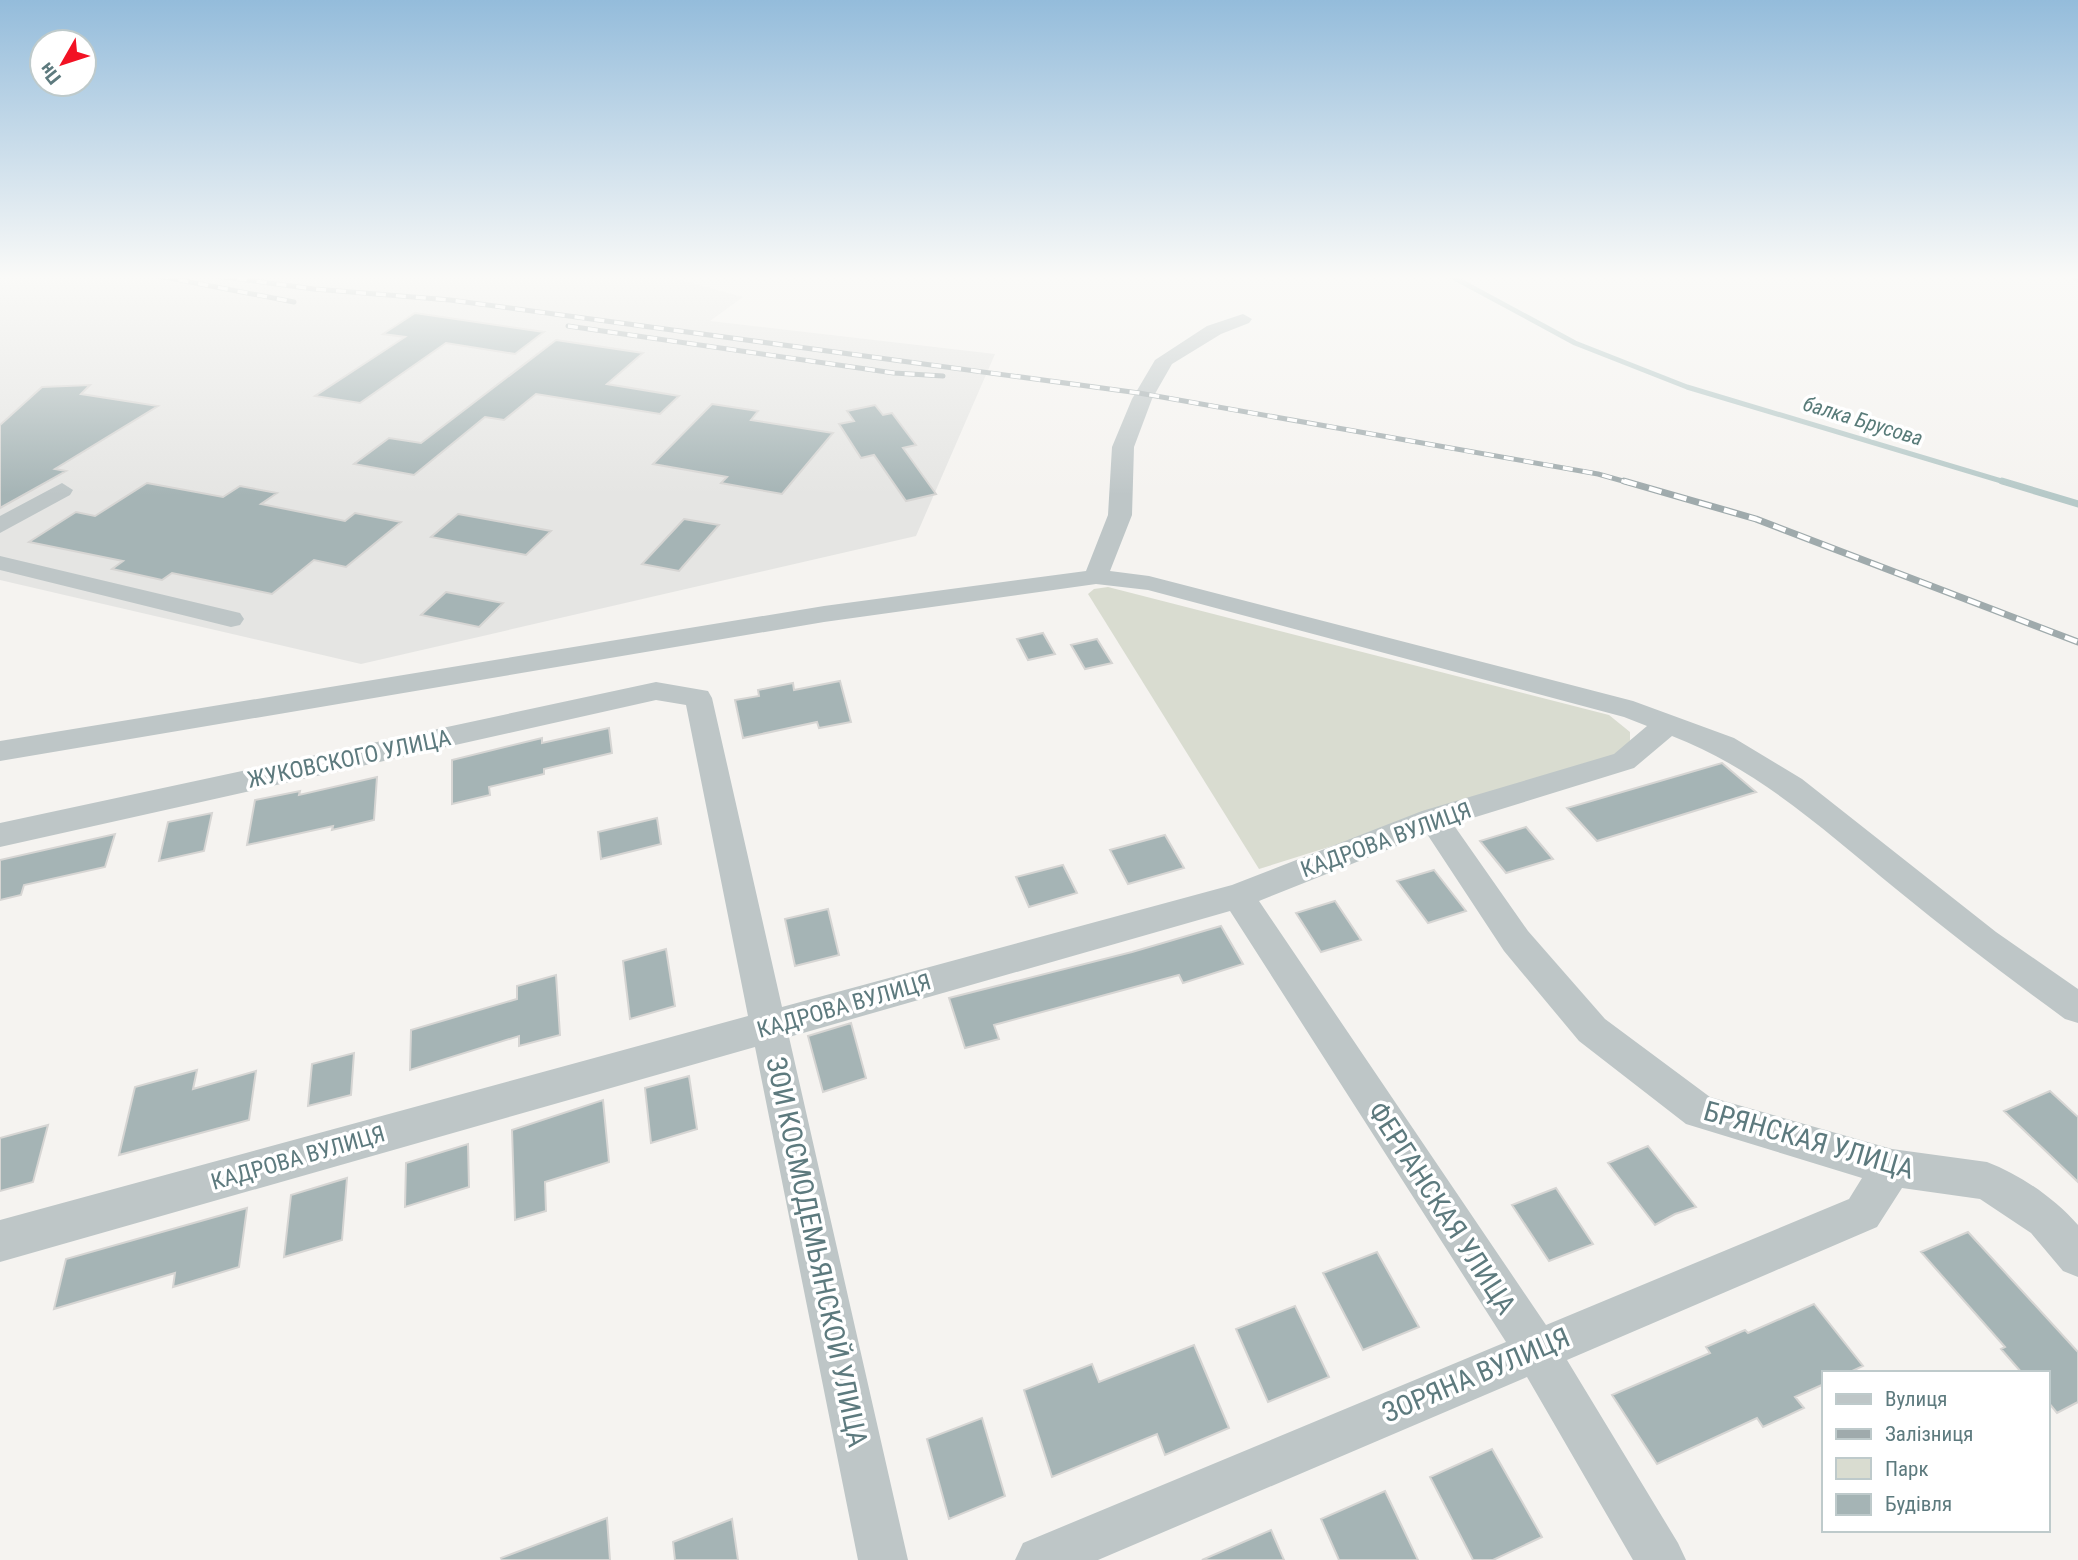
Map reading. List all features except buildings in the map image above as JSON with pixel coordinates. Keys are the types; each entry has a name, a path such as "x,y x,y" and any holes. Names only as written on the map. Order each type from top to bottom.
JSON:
{"street":[{"path":"1096,577 1121,515 1123,447 1142,399 1165,360 1183,349"},
{"path":"0,526 62,490"},
{"path":"0,563 231,619"},
{"path":"0,751 824,614 1096,577 1149,583 1633,710 1724,745 1791,788 1984,942 2078,1008"},
{"name":"ЖУКОВСКОГО УЛИЦА","path":"0,835 656,691 698,698"},
{"name":"ЗОИ КОСМОДЕМЬЯНСКОЙ УЛИЦА","path":"698,698 883,1560"},
{"name":"КАДРОВА ВУЛИЦЯ","path":"0,1241 1238,896 1433,819 1624,761 1668,724"},
{"name":"БРЯНСКАЯ УЛИЦА","path":"1433,819 1516,941 1592,1030 1699,1112 1892,1168 1987,1181 2045,1219 2078,1256"},
{"name":"ФЕРГАНСКАЯ УЛИЦА","path":"1238,896 1535,1349 1661,1560"},
{"name":"ЗОРЯНА ВУЛИЦЯ","path":"1040,1560 1535,1349 1863,1213 1892,1168"}],"shaded area":[{"path":"0,349 950,349 995,354 916,536 361,664 0,580"}],"green space":[{"path":"1108,587 1609,715 1630,732 1630,743 1612,758 1259,869 1088,594 1094,589"}],"waterway":[{"name":"балка Брусова","path":"1590,349 1687,387 2008,483"},
{"name":"балка Брусова","path":"2002,481 2078,504"}],"railway":[{"path":"726,349 894,373 943,376"},
{"path":"812,349 1139,393 1598,474 1630,483"},
{"path":"1624,481 1756,519 2078,642"}]}
